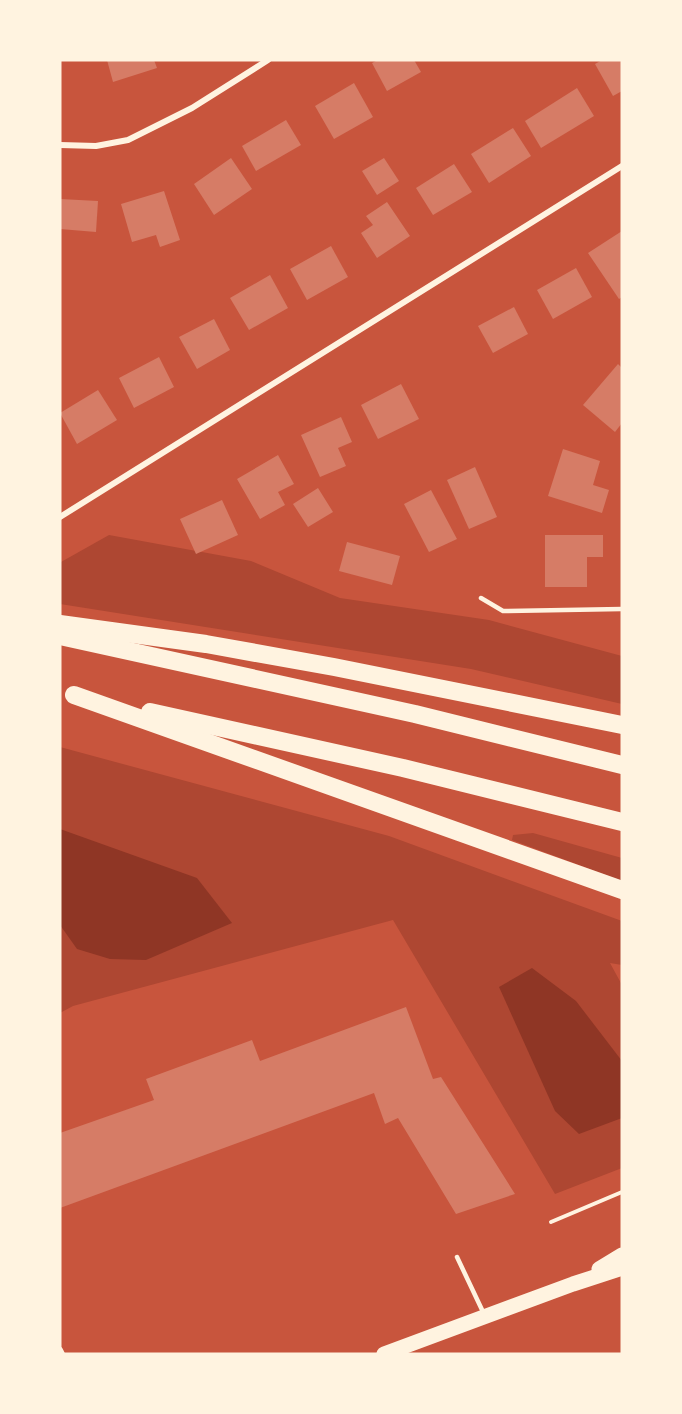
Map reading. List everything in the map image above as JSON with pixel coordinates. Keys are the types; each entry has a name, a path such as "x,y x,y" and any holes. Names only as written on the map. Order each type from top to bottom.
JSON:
{"highway":[{"path":"60,624 206,644 334,667 622,725"},
{"path":"60,636 415,714 622,765"},
{"path":"67,694 403,768 622,822"},
{"path":"67,694 622,890"}],"main road":[{"path":"580,1281 622,1255"},
{"path":"384,1354 580,1281 622,1268"}],"street":[{"path":"60,145 96,146 128,140 192,108 268,60"},
{"path":"60,517 622,166"},
{"path":"60,1350 62,1354"}],"lane":[{"path":"481,598 503,611 622,609"},
{"path":"457,1257 486,1317"}],"path":[{"path":"551,1222 622,1192"}],"shaded area":[{"path":"109,535 251,561 340,598 489,620 622,656 622,704 471,669 60,604 61,562"},
{"path":"60,747 389,836 622,921 622,965 610,963 622,985 622,1168 555,1194 393,920 73,1006 60,1013"},
{"path":"60,829 197,878 232,923 146,960 110,959 77,949 60,925"},
{"path":"533,833 622,858 622,881 512,840 513,835"},
{"path":"532,968 576,1001 622,1061 622,1118 579,1134 555,1111 499,987"}],"building":[{"path":"107,60 154,60 157,68 113,82"},
{"path":"378,60 414,60 421,72 387,91 372,63"},
{"path":"602,60 622,60 622,91 613,96 595,64"},
{"path":"354,83 373,117 334,139 315,106"},
{"path":"577,88 594,116 541,148 525,121"},
{"path":"286,120 301,145 256,171 242,146"},
{"path":"513,128 531,156 489,183 471,154"},
{"path":"231,158 252,189 214,215 194,184"},
{"path":"384,158 399,181 377,195 362,171"},
{"path":"454,164 472,192 433,215 416,188"},
{"path":"164,191 180,240 160,247 156,235 132,242 121,204"},
{"path":"60,199 98,201 96,232 60,229"},
{"path":"387,202 410,236 377,258 361,233 373,225 366,216"},
{"path":"622,231 622,297 619,299 588,253"},
{"path":"331,246 348,277 307,300 290,269"},
{"path":"576,268 592,297 553,319 537,290"},
{"path":"270,275 288,308 249,330 230,298"},
{"path":"514,307 528,334 493,353 478,326"},
{"path":"214,319 230,350 197,369 179,337"},
{"path":"159,357 174,387 134,408 119,378"},
{"path":"618,364 622,368 622,423 615,432 583,405"},
{"path":"401,384 419,419 378,439 361,405"},
{"path":"98,390 117,420 77,444 60,413"},
{"path":"341,417 352,442 338,448 346,466 320,477 301,435"},
{"path":"563,449 600,461 593,485 609,490 602,513 548,496"},
{"path":"278,455 294,484 278,492 285,505 260,519 237,479"},
{"path":"475,467 497,517 469,529 447,480"},
{"path":"318,488 333,512 308,527 293,504"},
{"path":"431,490 457,539 429,552 404,504"},
{"path":"222,500 238,535 196,554 180,519"},
{"path":"545,535 603,535 603,557 587,557 587,587 545,587"},
{"path":"347,542 400,556 392,585 339,571"},
{"path":"406,1007 433,1079 441,1077 515,1194 456,1214 398,1118 385,1124 374,1093 60,1208 60,1133 154,1100 146,1079 252,1040 260,1061"}]}
